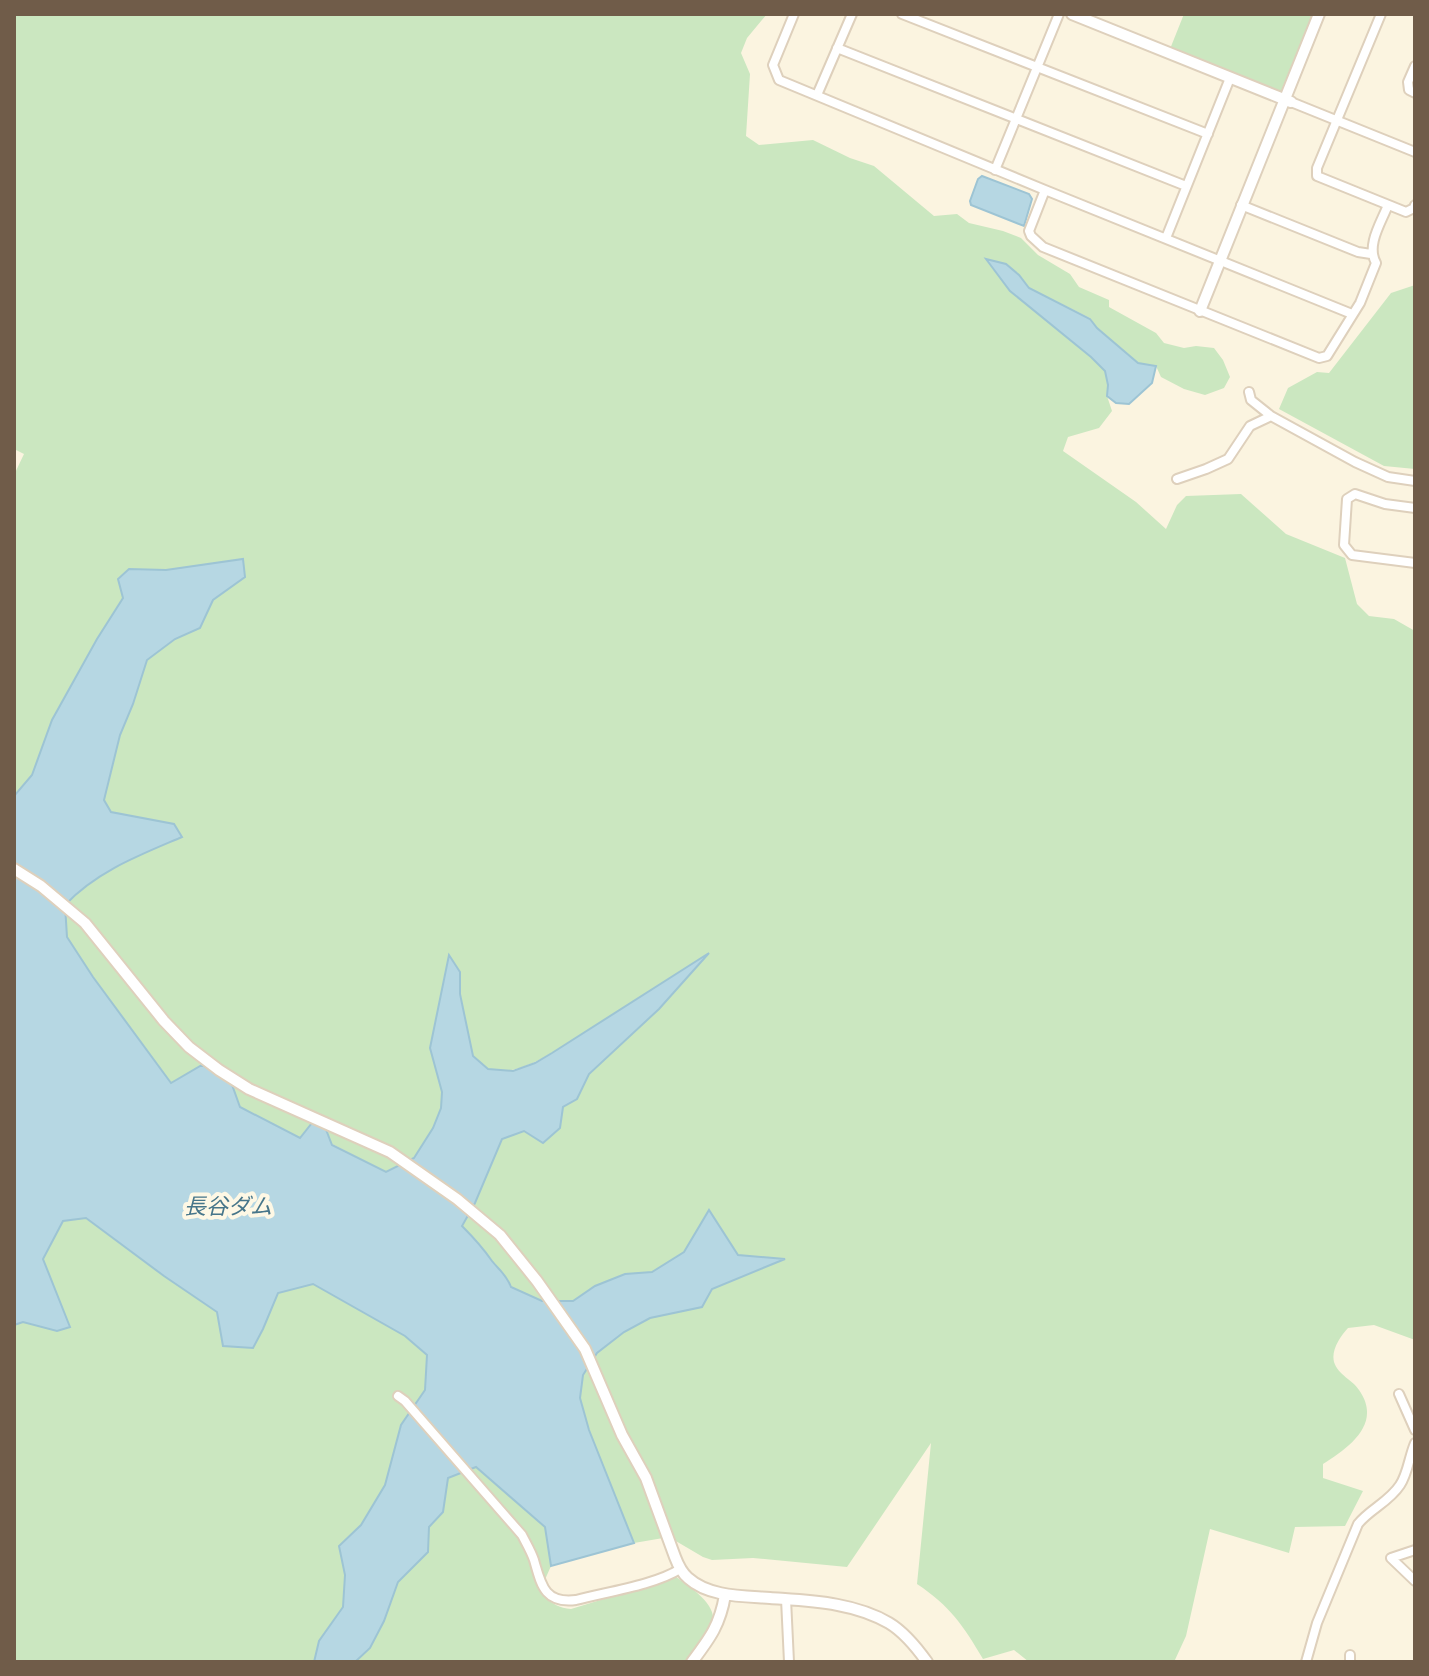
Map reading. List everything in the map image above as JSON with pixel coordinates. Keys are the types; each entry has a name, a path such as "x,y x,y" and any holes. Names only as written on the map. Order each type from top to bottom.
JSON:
{"street":[{"path":"794,14 773,65 779,80 1352,314"},
{"path":"817,95 852,14"},
{"path":"902,14 1208,134"},
{"path":"995,170 1059,14"},
{"path":"1072,14 1415,152"},
{"path":"1200,311 1241,205 1288,100 1319,14"},
{"path":"1381,14 1317,168 1317,176 1406,212 1415,205"},
{"path":"837,48 1186,186"},
{"path":"1415,66 1408,82 1409,90 1415,93"},
{"path":"1166,238 1230,78"},
{"path":"1045,190 1029,231 1043,247 1319,358 1327,356 1360,303 1376,263 1371,254 1373,242 1388,205"},
{"path":"1241,205 1358,252 1371,254"},
{"path":"1249,392 1251,400 1271,416 1355,462 1388,477 1415,481"},
{"path":"1177,479 1228,459 1250,426 1271,416"},
{"path":"1415,508 1355,494 1351,496 1347,499 1344,545 1352,555 1415,563"},
{"path":"14,869 41,886 85,923 164,1021 189,1047 249,1089 390,1152 457,1199 500,1235 585,1349 622,1435 646,1478 680,1569 689,1579 725,1595 851,1607 900,1630 927,1662"},
{"path":"1399,1394 1415,1430"},
{"path":"402,1399 522,1535 544,1591 549,1595 559,1600 576,1600 671,1575 680,1569"},
{"path":"1306,1662 1317,1623 1358,1524 1400,1485 1415,1443"},
{"path":"1415,1550 1391,1558 1415,1581"},
{"path":"692,1662 717,1625 725,1595"},
{"path":"786,1599 789,1662"}],"green space":[{"path":"14,14 767,14 747,38 741,53 750,74 746,136 759,145 813,140 874,166 934,216 957,214 969,223 1021,238 1038,255 1070,274 1079,287 1109,300 1109,307 1156,333 1164,343 1184,348 1214,348 1223,360 1230,377 1224,388 1205,395 1184,389 1161,377 1156,366 1138,363 1097,328 1090,318 1029,288 1006,264 1066,336 1105,371 1112,411 1099,428 1068,437 1063,451 1136,502 1166,529 1177,505 1186,496 1241,494 1286,534 1345,558 1357,604 1369,616 1394,619 1415,631 1415,1340 1374,1325 1348,1328 1342,1335 1335,1348 1334,1362 1359,1390 1367,1414 1365,1424 1352,1443 1323,1464 1323,1478 1363,1491 1345,1526 1295,1527 1289,1553 1210,1529 1186,1636 1174,1662 1029,1662 1014,1650 983,1659 955,1617 917,1584 931,1443 847,1567 753,1558 712,1560 669,1537 634,1543 589,1430 580,1398 582,1375 597,1353 624,1332 650,1318 702,1307 712,1289 783,1259 738,1255 709,1211 684,1252 652,1272 624,1274 595,1286 573,1301 542,1301 511,1287 462,1226 502,1139 524,1131 577,1099 589,1074 659,1009 706,956 552,1053 523,1067 501,1071 491,1070 474,1057 464,1018 459,971 449,956 430,1048 442,1092 442,1108 414,1158 386,1172 332,1144 300,1138 240,1107 231,1082 172,1084 93,977 67,937 65,905 105,873 182,837 174,824 111,812 104,800 120,735 147,660 175,639 200,628 213,600 245,577 242,559 166,570 129,569 123,597 52,720 32,775 14,796 14,475 24,454 14,449"},
{"path":"1184,14 1315,14 1284,94 1170,49"},
{"path":"1415,285 1415,469 1384,466 1279,409 1288,388 1317,372 1329,373 1391,293"},
{"path":"86,1218 217,1312 253,1348 278,1293 314,1284 405,1336 427,1355 425,1390 401,1425 385,1485 361,1525 339,1546 345,1575 343,1607 319,1641 314,1662 14,1662 14,1325 23,1322 57,1331 43,1259 63,1221"},
{"path":"476,1467 545,1527 551,1566 543,1584 543,1595 552,1603 571,1609 676,1577 702,1597 712,1611 712,1625 685,1662 355,1662 370,1648 398,1582 428,1552 429,1527 443,1512 447,1479"}],"water":[{"path":"982,176 1029,194 1032,199 1024,226 971,205 978,179"},
{"path":"986,259 1006,264 1029,288 1090,319 1138,363 1156,366 1152,383 1129,404 1116,403 1107,396 1105,371 1010,291"},
{"name":"長谷ダム","path":"243,559 245,577 213,600 200,628 175,639 147,660 120,735 104,800 111,812 174,824 182,837 105,873 65,905 67,937 171,1083 202,1065 231,1082 240,1107 300,1138 312,1123 325,1127 332,1145 386,1172 414,1158 433,1128 441,1108 442,1092 430,1048 449,955 460,972 460,994 473,1056 488,1069 513,1071 552,1053 709,953 659,1009 589,1074 577,1099 563,1107 560,1128 543,1143 524,1131 502,1139 462,1226 511,1287 542,1301 573,1301 595,1286 625,1274 652,1272 684,1252 709,1210 738,1255 785,1259 712,1289 702,1307 650,1318 624,1332 597,1353 583,1375 580,1398 589,1430 634,1543 551,1566 545,1527 476,1467 448,1478 443,1512 429,1527 428,1552 398,1582 370,1648 355,1662 314,1662 319,1641 343,1607 345,1575 339,1546 361,1525 385,1485 401,1425 425,1390 427,1355 405,1336 313,1284 278,1293 253,1348 223,1346 217,1312 86,1218 63,1221 43,1259 70,1327 57,1331 23,1322 14,1325 14,796 32,775 52,720 123,598 118,579 129,569 166,570"}]}
